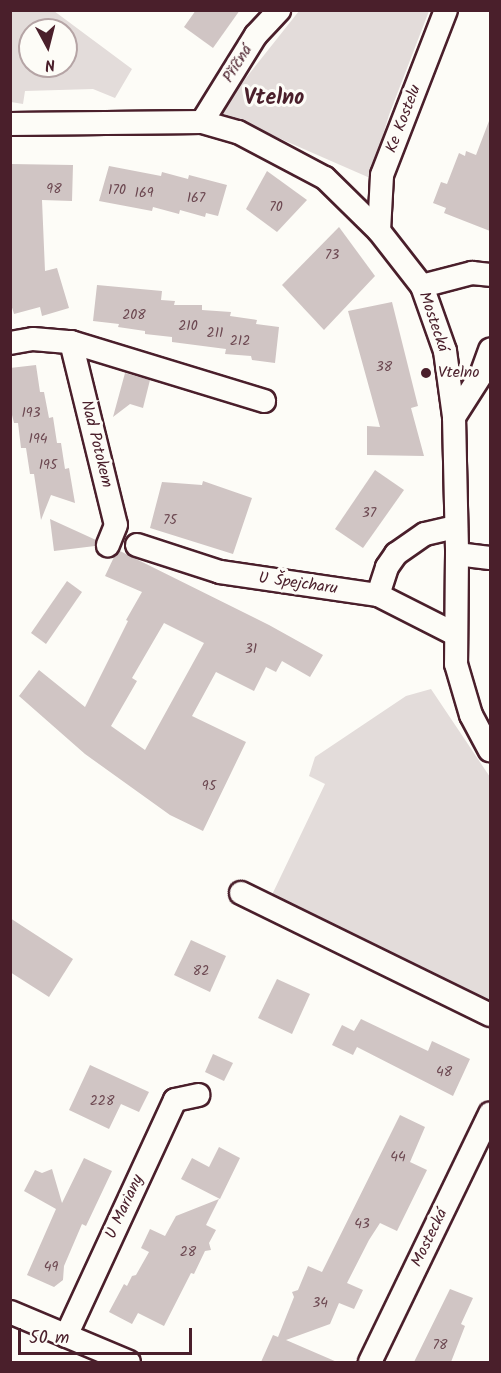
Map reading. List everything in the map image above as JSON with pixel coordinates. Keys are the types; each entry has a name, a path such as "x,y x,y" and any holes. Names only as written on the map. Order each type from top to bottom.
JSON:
{"street":[{"name":"Příčná","path":"202,122 256,35 279,10"},
{"name":"Ke Kostelu","path":"379,231 382,175 446,10"},
{"name":"Mostecká","path":"10,124 202,122 238,132 325,178 379,231 422,286 445,351 454,417 457,554 456,664 461,688 471,715 490,750"},
{"path":"422,286 472,273 490,275"},
{"path":"10,343 33,339 71,342 264,401"},
{"name":"Nad Potokem","path":"71,342 116,525 108,545"},
{"path":"454,417 481,375 490,350"},
{"path":"378,595 387,567 396,554 425,534 456,526"},
{"name":"U Špejcharu","path":"137,546 220,572 378,595 455,634"},
{"path":"457,554 490,558"},
{"path":"241,893 490,1015"},
{"name":"U Mariany","path":"66,1336 175,1100 198,1095"},
{"name":"Mostecká","path":"370,1362 490,1114"},
{"path":"10,1312 129,1362"}],"shaded area":[{"path":"11,10 54,11 63,18 18,18 18,78 78,78 78,29 132,69 115,98 93,89 25,91 23,104 11,102"},
{"path":"299,11 429,11 389,115 370,178 219,112"},
{"path":"431,689 490,777 490,1007 269,901 325,784 309,776 315,757 406,696"}],"building":[{"path":"196,10 240,10 213,48 184,27"},
{"path":"489,121 490,231 444,213 446,208 433,203 441,182 447,184 459,153 465,156 466,151 476,155"},
{"path":"10,164 73,165 72,201 42,200 45,271 57,268 69,308 42,316 40,307 14,314 10,301"},
{"path":"109,166 161,176 162,172 188,179 189,175 227,185 218,216 206,213 205,217 180,210 179,214 153,207 152,211 99,201"},
{"path":"267,171 307,200 277,232 246,209"},
{"path":"339,227 375,276 324,330 282,285"},
{"path":"97,285 162,291 161,300 175,301 174,305 202,305 202,310 231,312 230,316 257,320 256,324 279,327 275,363 252,360 251,356 225,354 226,349 172,342 172,337 145,334 145,331 118,327 119,324 93,321"},
{"path":"392,302 418,406 411,408 424,456 367,455 367,426 380,427 348,311"},
{"path":"36,365 40,392 44,392 49,418 53,417 57,443 61,443 65,469 69,468 75,503 51,495 41,520 34,474 30,474 26,448 21,448 18,423 14,423 10,407 10,368"},
{"path":"125,373 150,380 143,408 130,404 113,417"},
{"path":"375,470 404,490 363,548 335,529"},
{"path":"203,481 252,498 233,554 150,528 162,482 202,485"},
{"path":"50,519 96,540 95,546 54,551"},
{"path":"120,551 269,625 323,655 310,677 282,661 276,672 266,667 254,691 216,672 192,716 246,742 203,831 170,815 85,754 19,696 39,670 85,707 128,621 126,620 142,592 105,576 114,557","holes":["164,623 204,643 145,750 111,726 137,681 132,678"]},
{"path":"67,581 82,592 46,644 31,633"},
{"path":"10,918 73,959 49,997 10,972"},
{"path":"191,940 226,956 210,992 174,975"},
{"path":"277,979 310,994 292,1034 258,1018"},
{"path":"361,1019 428,1051 432,1041 470,1059 453,1096 357,1047 353,1055 332,1045 342,1025 354,1031"},
{"path":"213,1054 233,1063 224,1081 205,1072"},
{"path":"90,1065 149,1092 139,1112 121,1104 109,1129 69,1110"},
{"path":"400,1115 425,1127 410,1162 427,1170 397,1231 380,1223 369,1240 347,1283 363,1290 354,1309 339,1303 330,1324 286,1340 337,1362 261,1362 273,1335 278,1337 294,1297 292,1292 298,1290 308,1266 322,1272"},
{"path":"219,1147 240,1158 220,1199 181,1179 192,1158 209,1167"},
{"path":"84,1158 112,1171 86,1226 82,1224 64,1266 63,1280 54,1287 27,1275 56,1209 24,1191 35,1170 42,1173 52,1169 62,1203"},
{"path":"219,1199 206,1225 216,1230 209,1243 211,1250 205,1251 194,1274 191,1273 164,1326 138,1313 132,1324 109,1312 124,1284 127,1286 132,1276 136,1275 149,1252 141,1248 150,1229 165,1236 176,1216"},
{"path":"450,1289 473,1298 461,1324 465,1326 451,1362 414,1362"}],"place":[{"name":"Vtelno","path":"426,373"}],"district":[{"name":"Vtelno","path":"274,99"}]}
